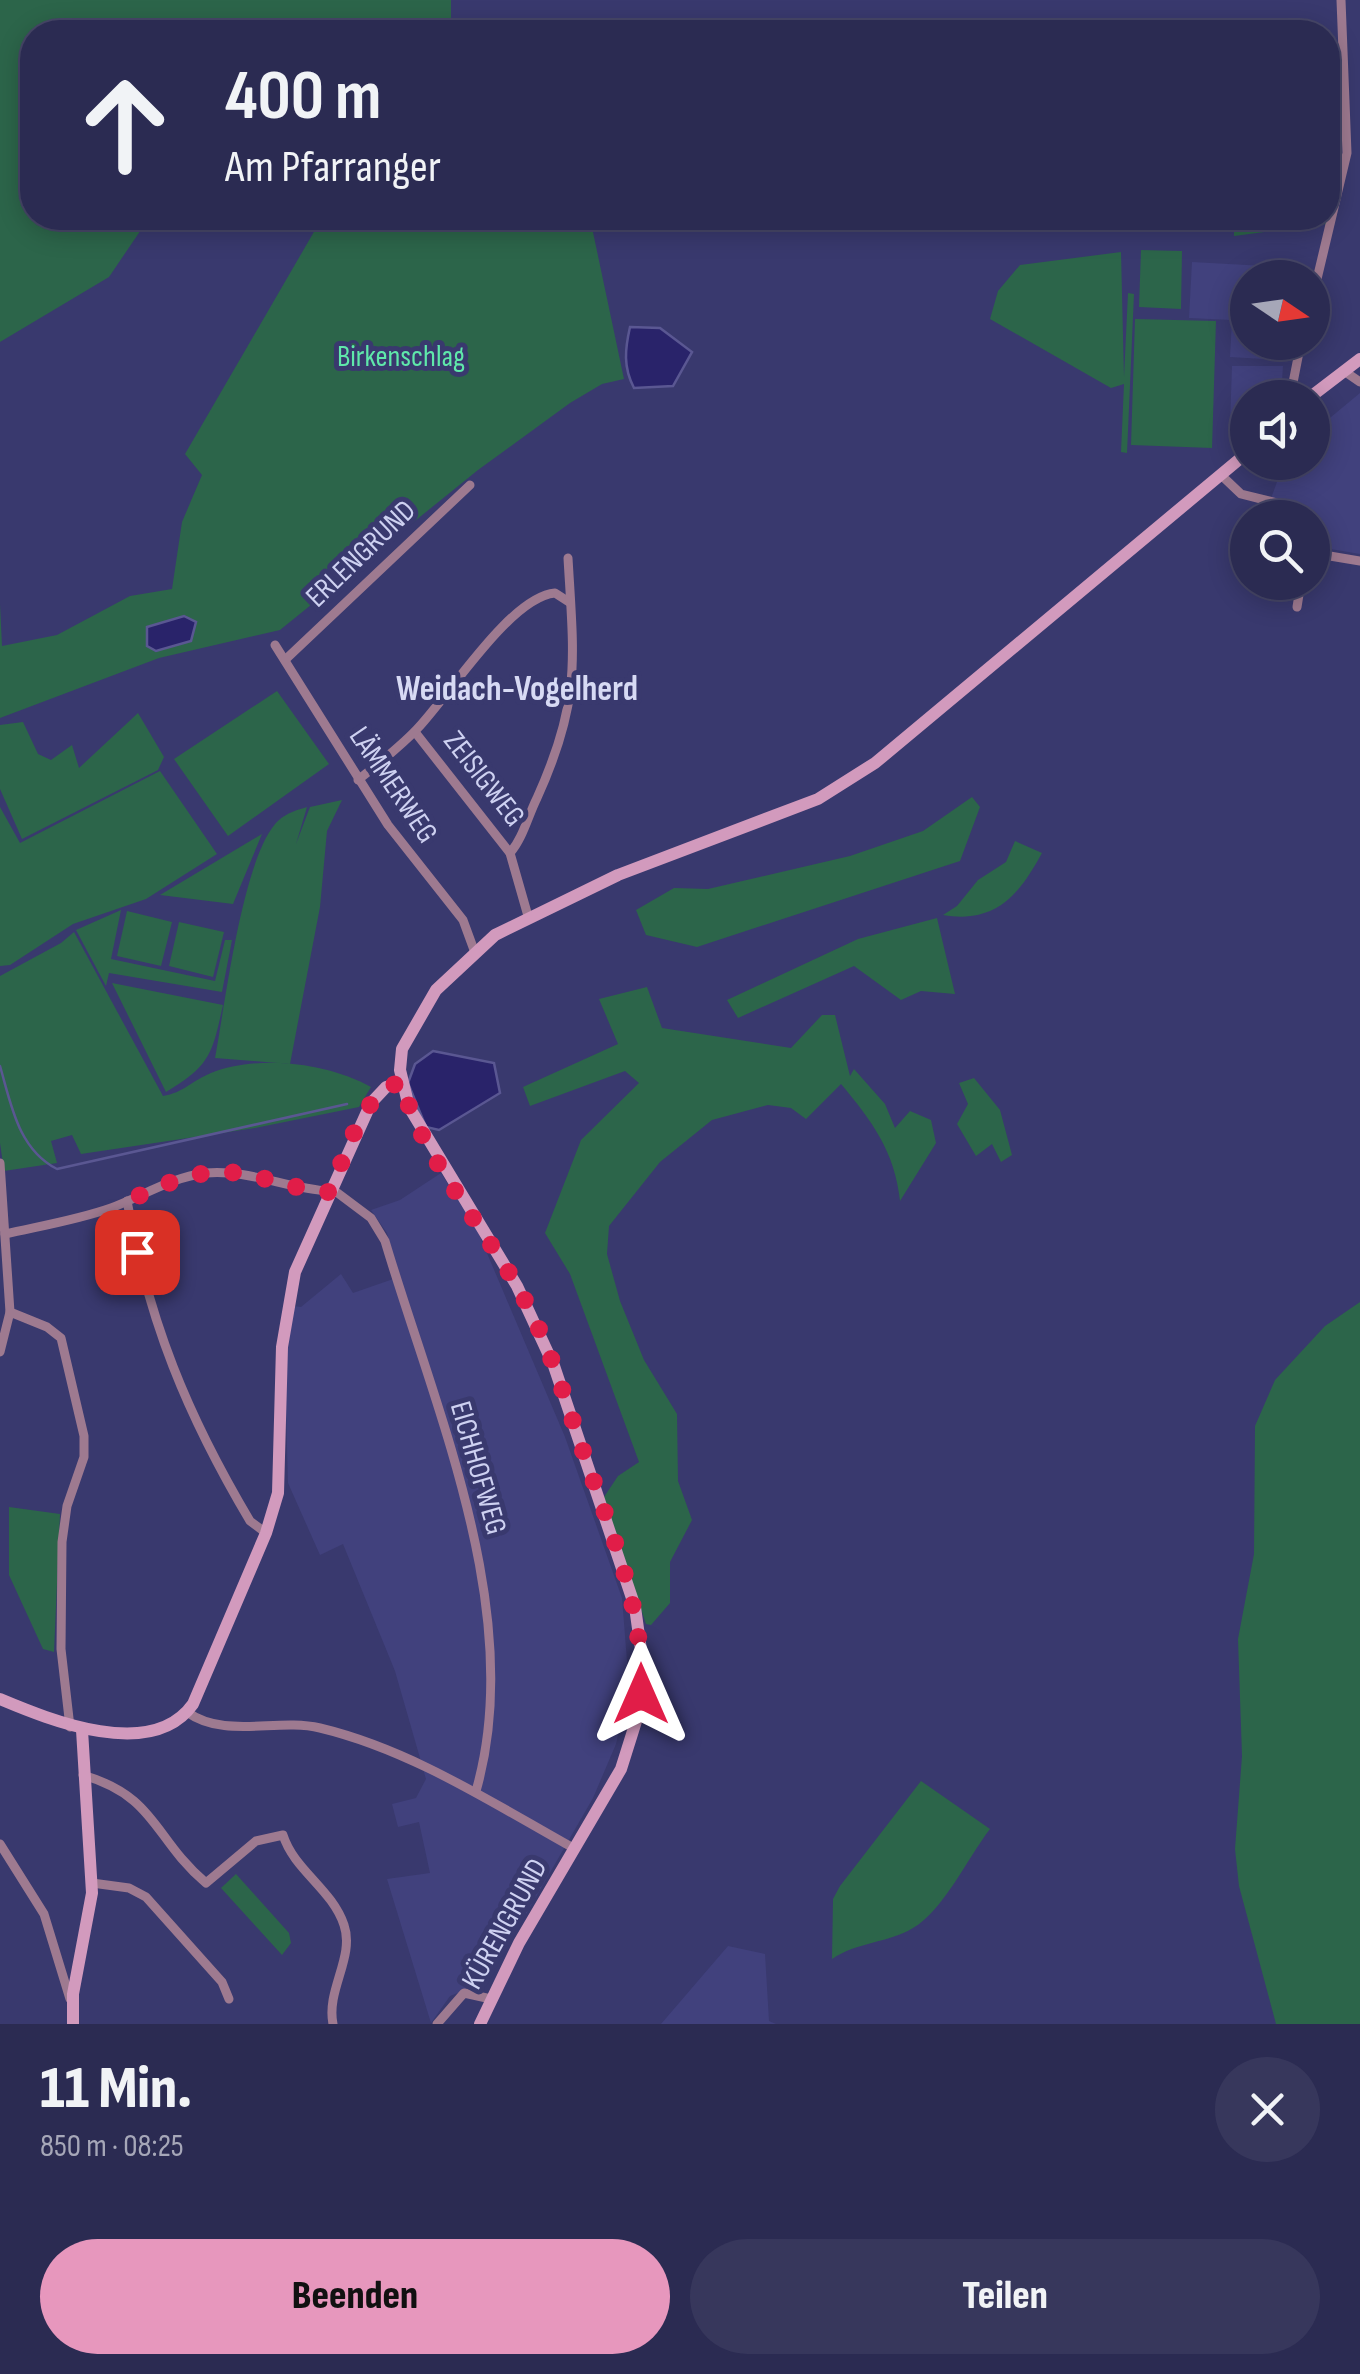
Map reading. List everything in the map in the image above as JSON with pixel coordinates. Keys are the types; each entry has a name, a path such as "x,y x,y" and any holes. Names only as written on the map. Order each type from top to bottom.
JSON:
{"main road":[{"path":"1330,381 1360,359"},
{"path":"0,1699 76,1729 151,1729 186,1712 266,1533 280,1480 286,1307 304,1248 371,1103 386,1088 402,1082 400,1056 413,1025 436,990 474,950 528,916 660,858 773,818 845,784 992,670 1230,468"},
{"name":"KÜRENGRUND","path":"402,1082 424,1135 525,1300 548,1349 638,1620 642,1676 636,1726 621,1770 480,2024"},
{"path":"73,2024 72,1973 92,1883 76,1729"}],"street":[{"path":"1340,186 1348,153 1341,0"},
{"path":"1322,260 1329,230"},
{"path":"1344,370 1360,382"},
{"path":"1221,476 1241,494 1267,500"},
{"name":"ERLENGRUND","path":"286,659 470,485"},
{"path":"1330,556 1360,561"},
{"path":"510,853 564,737 574,666 568,558"},
{"path":"358,780 415,732 501,630 532,601 555,593 570,604"},
{"path":"1298,607 1299,600"},
{"name":"LÄMMERWEG","path":"275,645 358,780 410,856 462,920 474,950"},
{"name":"ZEISIGWEG","path":"415,732 510,853 528,916"},
{"path":"0,1164 10,1312 0,1352"},
{"path":"4,1234 128,1201 159,1186 204,1173 227,1172 298,1190 330,1190"},
{"name":"EICHHOFWEG","path":"330,1190 356,1204 382,1234 468,1519 488,1645 488,1728 476,1791"},
{"path":"128,1201 155,1326 179,1389 250,1521 266,1533"},
{"path":"10,1312 48,1326 61,1338 84,1436 84,1457 67,1506 62,1542 61,1648 76,1729"},
{"path":"186,1712 214,1725 286,1724 322,1729 476,1791 575,1849"},
{"path":"83,1775 129,1793 182,1860 206,1883 256,1841 283,1835 289,1854 333,1906 344,1926 345,1955 333,1994 332,2024"},
{"path":"0,1844 44,1914 72,1973"},
{"path":"92,1883 129,1888 146,1897 222,1982 229,1998"},
{"path":"437,2024 459,1995 469,1992 491,1999"}],"shaded area":[{"path":"1192,262 1230,264 1230,320 1189,318"},
{"path":"630,327 660,328 692,352 673,386 634,388 626,358"},
{"path":"1232,366 1283,366 1282,380 1232,380"},
{"path":"1360,393 1360,554 1330,549 1330,500 1270,500 1278,480 1330,480 1330,418"},
{"path":"184,616 196,622 191,641 156,651 147,646 147,627"},
{"path":"433,1051 494,1063 500,1093 439,1130 426,1127 408,1083 415,1064"},
{"path":"441,1173 478,1232 565,1437 622,1598 629,1686 616,1744 593,1798 525,1916 473,1987 450,1996 431,2023 387,1879 430,1873 419,1822 398,1827 392,1804 416,1798 426,1779 395,1671 343,1544 320,1555 288,1483 285,1373 293,1306 301,1307 341,1274 353,1293 399,1277 387,1233 371,1210 400,1200"},
{"path":"728,1946 765,1954 769,2021 776,2024 661,2024"}],"green space":[{"path":"0,0 451,0 451,20 20,20 20,230 141,230 109,277 0,342"},
{"name":"Birkenschlag","path":"315,230 593,230 624,379 602,384 570,403 478,470 280,630 159,658 0,718 0,604 2,646 57,635 130,596 172,589 182,522 202,475 185,454"},
{"path":"1234,230 1280,230 1234,236"},
{"path":"1141,250 1182,251 1181,309 1139,307"},
{"path":"1121,252 1124,377 1128,293 1134,294 1127,453 1121,452 1124,384 1111,388 990,319 998,291 1020,265"},
{"path":"1135,319 1216,321 1212,448 1131,445"},
{"path":"277,691 329,764 228,836 174,759"},
{"path":"138,713 164,757 158,770 22,839 0,789 0,725 23,722 38,754 51,760 72,745 79,768"},
{"path":"160,771 217,854 146,899 73,924 10,965 0,966 0,807 20,843"},
{"path":"972,797 980,807 960,861 697,947 646,935 636,910 674,888 708,889 850,856 923,831"},
{"path":"342,800 327,831 320,907 290,1064 215,1058 246,896 266,837 279,820 307,807 296,844 310,807"},
{"path":"262,834 233,904 160,895"},
{"path":"1015,841 1042,853 1015,893 978,915 943,915 957,906 978,880 1006,862"},
{"path":"121,910 111,959 215,981 225,940 232,940 222,992 109,973 106,986 76,930"},
{"path":"127,911 172,922 161,966 117,956"},
{"path":"937,918 955,994 921,991 901,1000 854,966 738,1018 727,1000 858,939"},
{"path":"179,922 224,932 213,977 169,966"},
{"path":"74,932 163,1096 230,1067 271,1063 314,1067 371,1087 359,1107 255,1128 81,1154 72,1135 51,1141 57,1163 4,1171 0,1143 0,976"},
{"path":"112,983 223,1005 212,1047 201,1066 166,1092"},
{"path":"647,987 662,1028 791,1048 822,1015 835,1015 850,1076 854,1069 885,1104 895,1128 910,1111 931,1120 936,1143 900,1201 893,1167 880,1138 841,1084 806,1119 791,1108 768,1105 712,1120 660,1162 609,1226 607,1254 620,1301 644,1360 677,1414 678,1481 692,1520 670,1562 670,1603 651,1625 646,1624 604,1497 618,1476 639,1462 570,1274 545,1233 581,1140 639,1083 625,1071 530,1106 523,1087 618,1044 599,999"},
{"path":"974,1078 1000,1110 1012,1155 1001,1162 992,1144 976,1156 957,1124 968,1104 959,1083"},
{"path":"1360,1302 1360,2024 1276,2024 1239,1886 1235,1849 1242,1756 1238,1639 1254,1554 1255,1426 1275,1380 1325,1326"},
{"path":"9,1507 60,1514 54,1652 43,1649 9,1575"},
{"path":"921,1781 990,1829 924,1920 903,1933 832,1959 833,1899"},
{"path":"236,1874 289,1933 291,1943 282,1955 221,1888"}],"waterway":[{"path":"0,1066 25,1138 33,1150 57,1169 347,1104"}],"district":[{"name":"Weidach-Vogelherd","path":"517,689"}],"route":[{"path":"137,1252 128,1201 180,1178 227,1172 282,1187 329,1192 371,1103 386,1088 402,1082 408,1107 541,1332 635,1606 642,1650 641,1694"}]}
